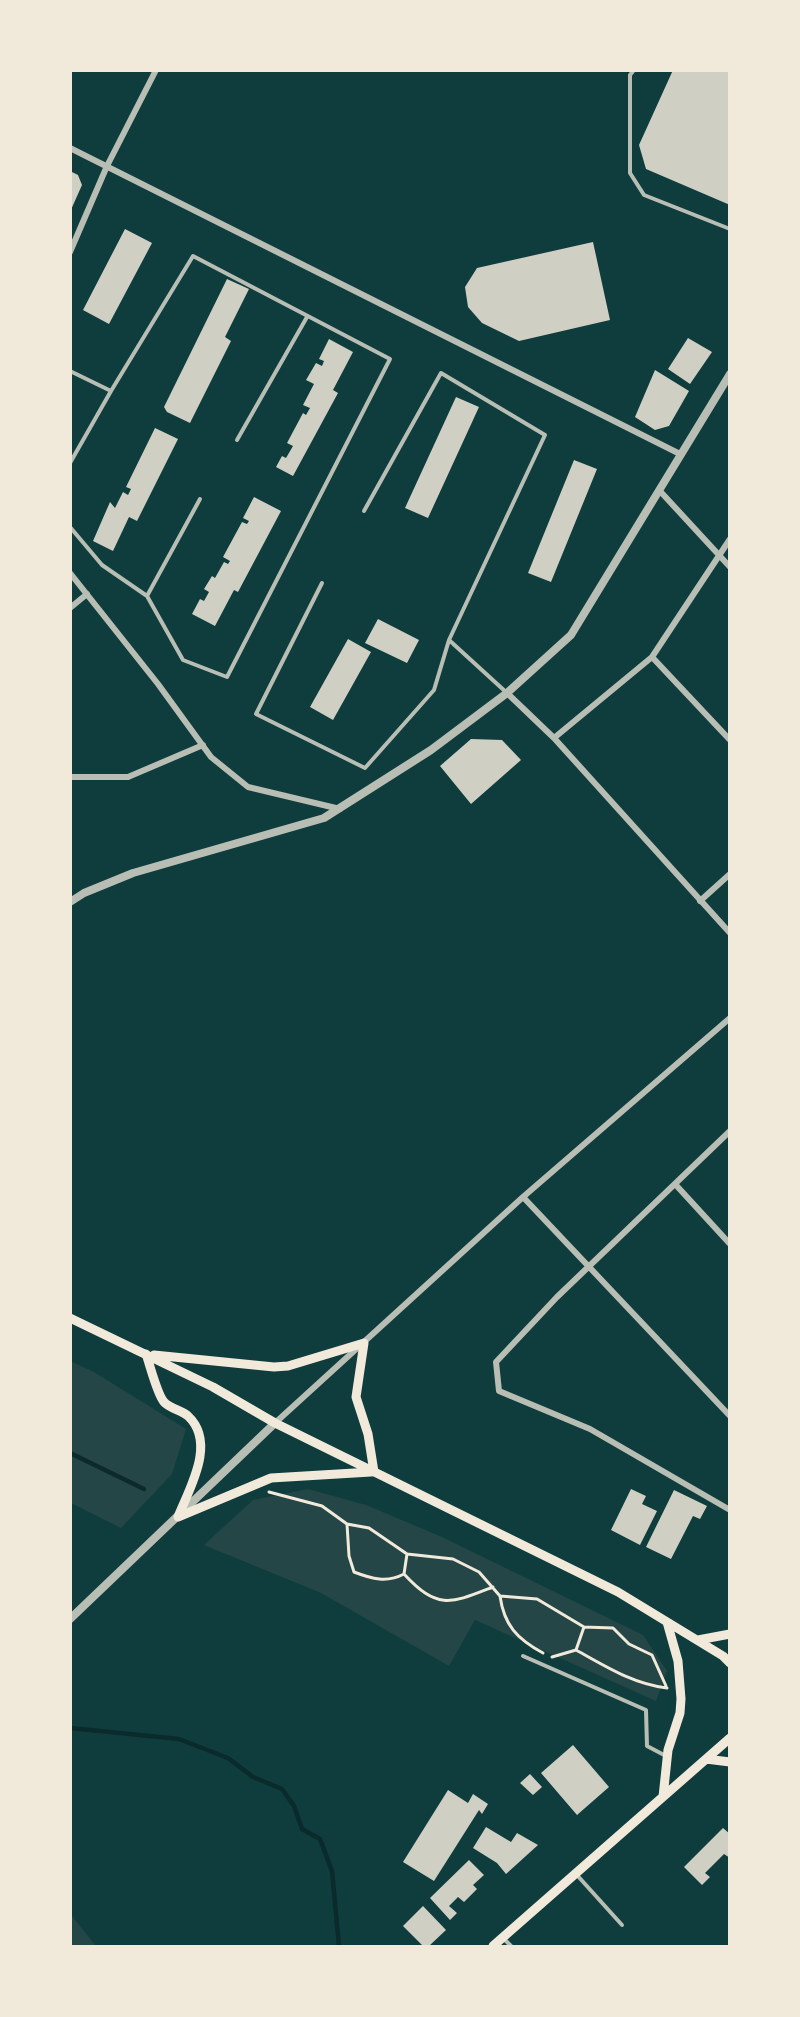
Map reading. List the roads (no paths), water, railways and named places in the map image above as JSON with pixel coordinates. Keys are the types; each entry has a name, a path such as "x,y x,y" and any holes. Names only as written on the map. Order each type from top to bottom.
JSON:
{"main road":[{"path":"70,1318 213,1386 274,1423 618,1592 698,1640 723,1656 729,1663"},
{"path":"146,1354 274,1367 288,1366 364,1343 356,1397 368,1434 374,1472"},
{"path":"146,1354 164,1402 188,1416 201,1441 200,1459 178,1517"},
{"path":"178,1517 271,1478 374,1472"},
{"path":"663,1797 667,1756 681,1699 678,1661 667,1622"},
{"path":"698,1640 729,1634"},
{"path":"498,1944 729,1738"},
{"path":"706,1759 729,1762"}],"street":[{"path":"70,252 107,166 156,70"},
{"path":"70,148 680,454"},
{"path":"70,902 84,893 133,873 324,818 431,750 507,693 571,635 729,374"},
{"path":"659,490 729,567"},
{"path":"554,738 652,657 720,557 729,539"},
{"path":"70,573 211,757 248,787 340,809"},
{"path":"70,608 87,594"},
{"path":"652,657 729,740"},
{"path":"507,693 554,738 729,933"},
{"path":"70,777 128,777 203,745"},
{"path":"700,902 729,874"},
{"path":"70,1619 274,1423 523,1197 729,1018"},
{"path":"729,1131 589,1269 557,1297 496,1362 499,1391 590,1429 729,1510"},
{"path":"675,1184 729,1244"},
{"path":"523,1197 729,1416"}],"lane":[{"path":"634,70 630,75 630,173 644,195 729,229"},
{"path":"70,463 111,391 194,256 390,359 227,677 183,660 147,596 102,565 70,527"},
{"path":"237,440 307,317"},
{"path":"70,371 111,391"},
{"path":"322,582 256,714 365,768 434,690 449,640 545,435 441,374 364,511"},
{"path":"147,596 200,499"},
{"path":"449,640 507,693"},
{"path":"523,1656 646,1710 647,1746 667,1756"},
{"path":"576,1874 622,1925"},
{"path":"498,1944 511,1947"}],"waterway":[{"path":"70,1453 144,1489"},
{"path":"70,1728 179,1739 228,1758 253,1777 282,1789 294,1806 302,1829 320,1839 332,1871 339,1946"}]}
